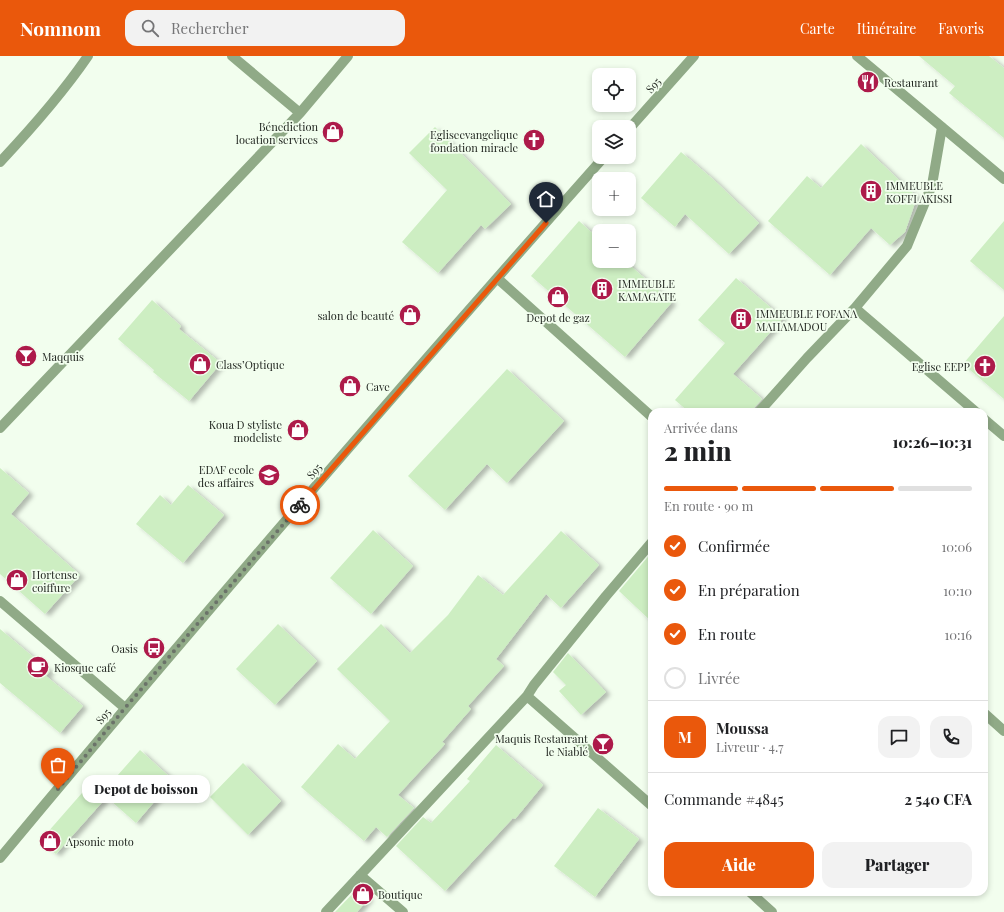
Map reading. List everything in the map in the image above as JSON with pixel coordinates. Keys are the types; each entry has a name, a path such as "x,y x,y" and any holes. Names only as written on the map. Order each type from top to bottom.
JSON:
{"street":[{"path":"0,162 72,80 88,56"},
{"path":"232,56 300,113"},
{"path":"0,428 300,113 348,56"},
{"name":"S95","path":"636,121 694,56"},
{"path":"857,56 1004,179"},
{"path":"762,408 806,358 855,308 907,246 932,185 942,127"},
{"name":"S95","path":"0,858 125,708 497,278 598,164"},
{"path":"497,278 648,413"},
{"path":"855,308 971,408"},
{"path":"988,422 1004,436"},
{"path":"326,912 527,696 534,685 606,596 648,547"},
{"path":"0,601 125,708"},
{"path":"527,696 648,802"},
{"path":"988,717 1004,731"},
{"path":"360,875 403,912"},
{"path":"754,896 772,912"}],"building":[{"path":"919,56 989,56 1004,68 1004,138 949,93 955,86"},
{"path":"435,127 511,204 485,229 481,225 438,273 402,242 447,190 409,153"},
{"path":"861,144 917,197 905,232 890,245 871,228 830,275 768,221 807,176 821,188"},
{"path":"681,152 714,180 759,223 729,254 685,214 675,227 641,198"},
{"name":"IMMEUBLE KAMAGATE","path":"579,221 592,233 592,268 633,268 672,302 625,357 531,276"},
{"path":"1004,221 1004,290 970,261"},
{"path":"736,278 783,318 733,374 762,399 754,408 684,408 675,400 725,343 698,320"},
{"path":"152,300 181,326 179,329 221,363 189,401 153,372 154,370 118,339"},
{"path":"1004,316 1004,399 963,364"},
{"path":"507,369 564,421 507,483 487,464 445,510 408,476"},
{"path":"0,468 29,493 11,514 80,575 45,614 0,574"},
{"path":"188,485 224,515 183,563 136,524 160,495 171,505"},
{"path":"373,530 413,566 371,614 330,578"},
{"path":"561,531 599,565 561,608 546,594 496,659 504,666 468,706 471,709 442,742 445,744 398,795 414,808 387,837 376,827 364,841 301,787 338,744 355,759 390,721 337,669 381,624 410,653 448,615 478,575 503,595"},
{"path":"648,557 648,618 619,591"},
{"path":"278,624 317,661 275,705 236,669"},
{"path":"0,629 50,671 46,676 83,706 60,733 0,683"},
{"path":"568,653 606,692 581,715 559,691 566,685 553,672"},
{"path":"496,745 543,785 515,819 513,818 445,891 396,846 423,817 431,823 470,781 467,779"},
{"path":"140,750 173,780 136,823 102,793"},
{"path":"243,763 281,801 248,835 210,797"},
{"path":"89,785 105,799 56,854 40,841"},
{"path":"598,808 639,839 595,897 554,866"},
{"path":"358,888 369,898 357,912 335,912"}],"way so far":[{"path":"58,789 125,708 300,505"}],"place":[{"name":"Restaurant","path":"868,82"},
{"name":"Bénediction location services","path":"333,132"},
{"name":"Egliseevangelique fondation miracle","path":"534,140"},
{"name":"IMMEUBLE KOFFI AKISSI","path":"871,191"},
{"name":"IMMEUBLE KAMAGATE","path":"602,289"},
{"name":"Depot de gaz","path":"558,297"},
{"name":"salon de beauté","path":"410,315"},
{"name":"IMMEUBLE FOFANA MAHAMADOU","path":"741,319"},
{"name":"Maqquis","path":"26,356"},
{"name":"Class’Optique","path":"200,364"},
{"name":"Eglise EEPP","path":"985,366"},
{"name":"Cave","path":"350,386"},
{"name":"Koua D styliste modeliste","path":"298,430"},
{"name":"EDAF ecole des affaires","path":"269,475"},
{"name":"Hortense coiffure","path":"17,580"},
{"name":"Oasis","path":"154,648"},
{"name":"Kiosque café","path":"38,667"},
{"name":"Maquis Restaurant le Niablé","path":"603,744"},
{"name":"Depot de boisson","path":"58,789"},
{"name":"Apsonic moto","path":"50,841"},
{"name":"Boutique","path":"363,894"}],"route":[{"path":"300,505 546,223"}]}
